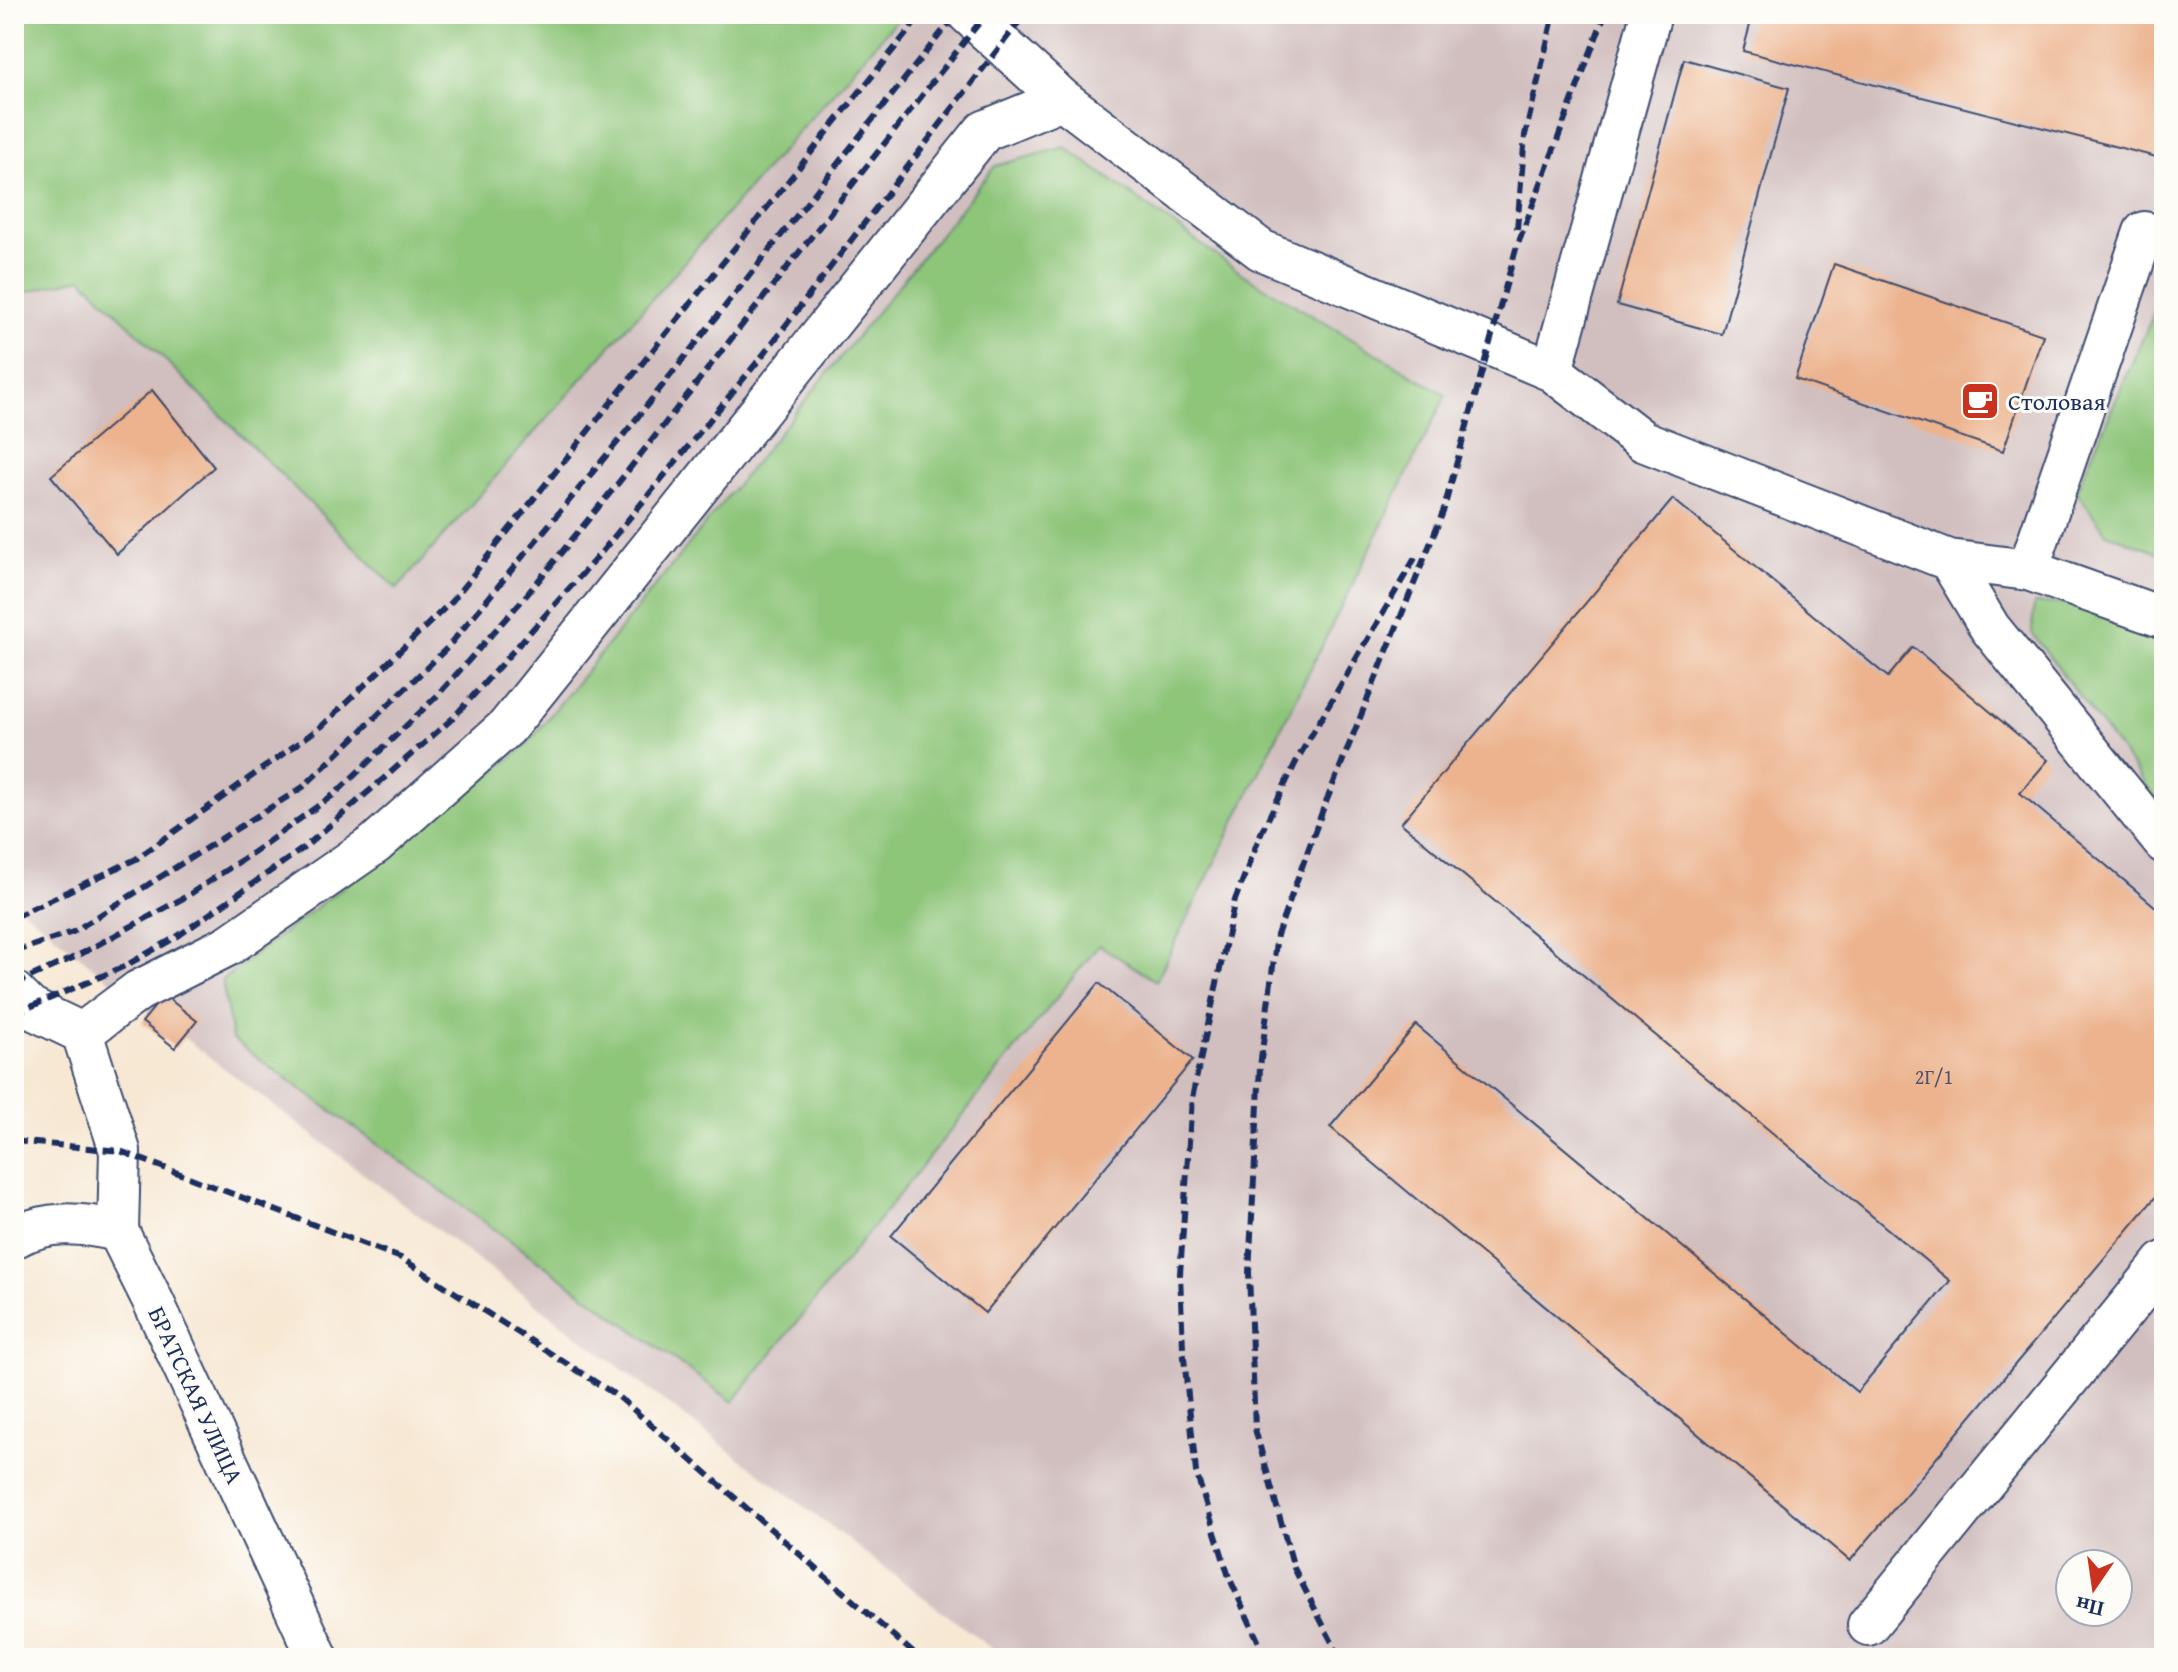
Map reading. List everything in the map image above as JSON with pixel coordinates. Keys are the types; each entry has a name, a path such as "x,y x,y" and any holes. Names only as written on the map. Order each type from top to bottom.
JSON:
{"street":[{"path":"968,14 1062,99 1261,250 1552,371 1643,441 1949,560 2028,570 2164,618"},
{"path":"1552,371 1651,14"},
{"path":"82,1033 138,991 229,945 375,844 507,727 984,131 1062,99"},
{"path":"2028,570 2144,232 2164,236"},
{"path":"1949,560 1990,628 2164,843"},
{"path":"14,992 30,1008 82,1033 120,1151 118,1231 79,1223 30,1229 14,1238"},
{"name":"БРАТСКАЯ УЛИЦА","path":"118,1231 318,1658"},
{"path":"1868,1625 2164,1262"}],"shaded area":[{"path":"14,14 2164,14 2164,1658 1004,1658 130,997 14,902"}],"green space":[{"path":"14,14 902,14 397,589 82,278 14,295"},
{"path":"1065,147 1244,275 1446,395 1156,981 1099,945 733,1402 232,1039 222,980 524,748 995,166"},
{"path":"2164,290 2164,555 2106,533 2076,491"},
{"path":"2067,603 2164,638 2164,809 2032,633 2034,604"}],"building":[{"path":"1753,14 2164,14 2164,159 1743,51"},
{"path":"1684,59 1789,88 1722,334 1617,305"},
{"path":"1834,264 2043,335 2003,451 1795,379"},
{"path":"152,390 214,467 117,554 51,476"},
{"path":"1673,499 1888,677 1913,647 2048,760 2020,793 2164,914 2164,1187 1850,1561 1330,1127 1416,1025 1857,1392 1950,1281 1401,823"},
{"path":"1099,983 1193,1060 985,1313 891,1236"},
{"path":"164,995 197,1021 175,1048 142,1022"}],"railway":[{"path":"14,917 136,859 322,726 452,601 922,14"},
{"path":"14,952 73,932 303,787 447,648 625,433 956,14"},
{"path":"14,984 77,956 187,896 255,851 336,793 437,696 525,597 619,482 986,14"},
{"path":"14,1014 125,966 178,936 305,847 453,718 600,554 763,355 1025,14"},
{"path":"1517,229 1525,135 1554,14"},
{"path":"1340,1658 1294,1568 1255,1429 1249,1272 1260,1067 1277,935 1322,812 1443,512 1516,249 1605,14"},
{"path":"1266,1658 1229,1577 1196,1472 1183,1348 1180,1274 1192,1098 1235,900 1261,833 1298,758 1418,553"},
{"path":"14,1141 120,1151 401,1258 619,1397 919,1658"}],"place":[{"name":"Столовая","path":"1980,401"}]}
